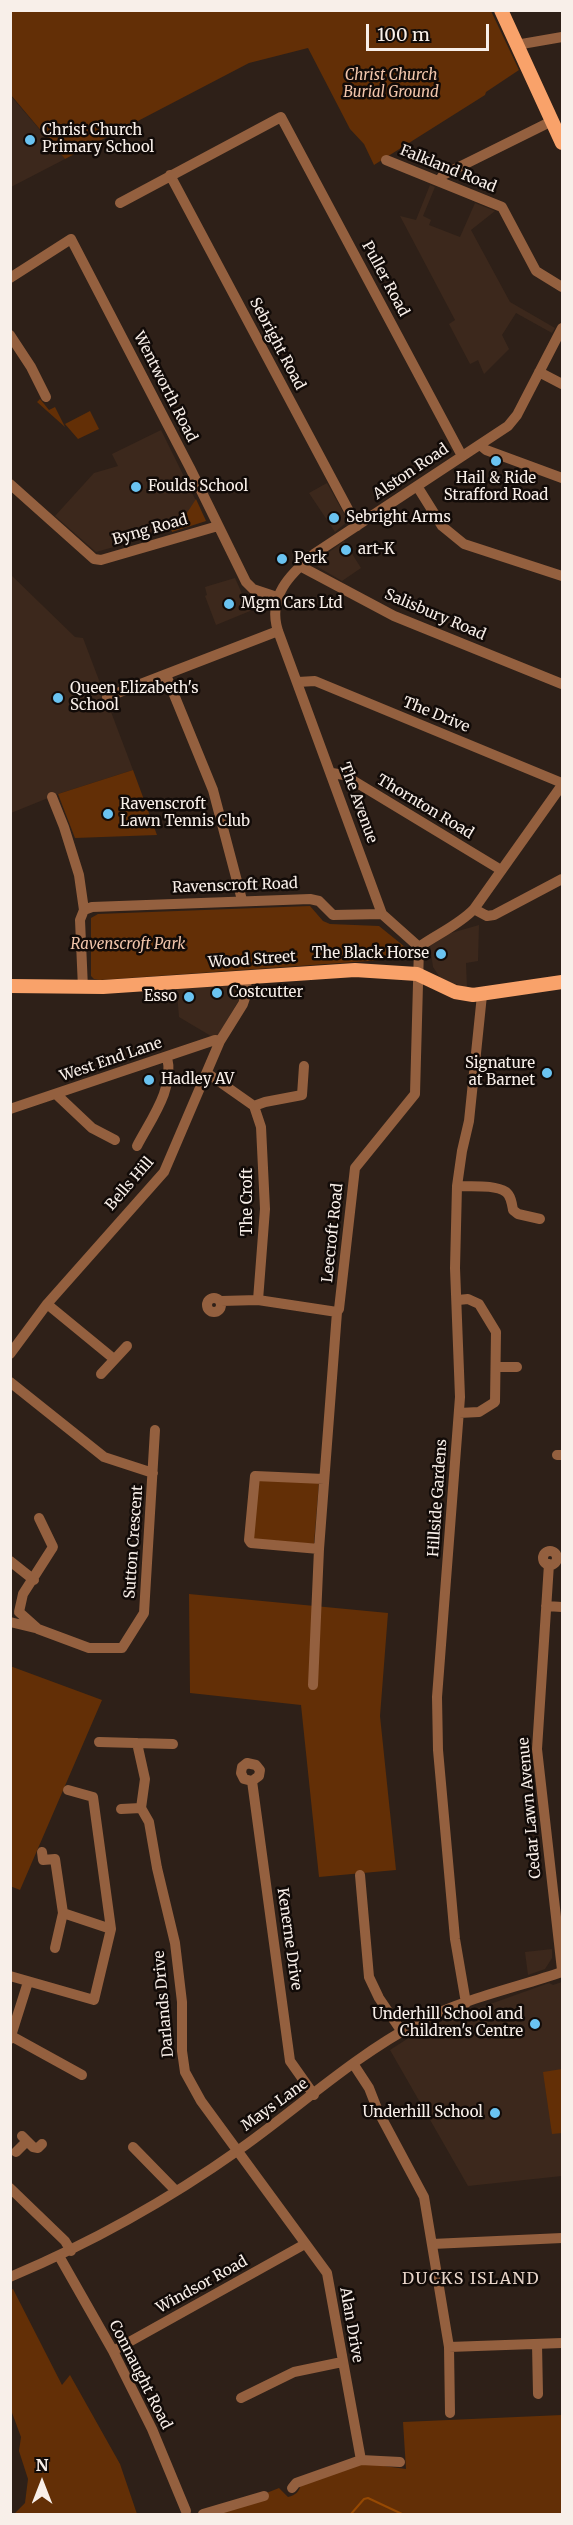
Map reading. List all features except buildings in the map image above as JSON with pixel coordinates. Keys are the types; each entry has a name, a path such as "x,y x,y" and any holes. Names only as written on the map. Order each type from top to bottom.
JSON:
{"main road":[{"path":"501,10 562,143"},
{"name":"Wood Street","path":"10,986 83,988 356,970 417,974 455,992 482,995 562,982"}],"street":[{"path":"516,45 562,37"},
{"name":"Puller Road","path":"170,175 281,117 462,456"},
{"path":"439,181 444,175 552,121"},
{"name":"Falkland Road","path":"386,160 502,207 536,271 562,287"},
{"path":"120,203 170,175"},
{"name":"Sebright Road","path":"170,175 357,526"},
{"name":"Wentworth Road","path":"10,278 71,239 246,582 253,590 277,597"},
{"name":"Alston Road","path":"277,597 284,584 314,554 513,422 562,328"},
{"path":"10,335 31,368 46,398"},
{"path":"539,372 562,384"},
{"path":"480,445 486,450 562,478"},
{"name":"Byng Road","path":"10,484 94,560 218,526"},
{"path":"417,486 442,526 464,544 562,576"},
{"name":"Salisbury Road","path":"300,566 394,616 562,684"},
{"path":"107,697 278,631 274,616 277,597"},
{"name":"The Avenue","path":"278,631 382,914 419,947"},
{"path":"166,675 213,790 242,900"},
{"name":"The Drive","path":"298,682 315,681 562,784"},
{"name":"Thornton Road","path":"332,773 344,775 501,870"},
{"path":"417,974 419,947 461,921 474,909 562,784"},
{"path":"52,797 76,863 84,910 80,920 83,988"},
{"path":"474,909 487,916 494,915 562,879"},
{"name":"Ravenscroft Road","path":"84,910 92,907 310,898 319,902 333,915 382,914"},
{"name":"Leecroft Road","path":"312,1685 319,1549 337,1312 355,1168 415,1094 417,974"},
{"name":"Bells Hill","path":"10,1354 47,1304 164,1172 220,1041 243,1004 247,992 246,978"},
{"name":"Hillside Gardens","path":"466,2003 454,1939 436,1720 459,1413 455,1245 457,1186 468,1128 482,995"},
{"name":"West End Lane","path":"10,1109 215,1040 220,1041"},
{"path":"137,1146 164,1096 170,1069 167,1056"},
{"path":"207,1073 254,1106 302,1095 304,1066"},
{"path":"57,1095 92,1128 115,1140"},
{"name":"The Croft","path":"254,1106 261,1127 265,1209 258,1300"},
{"path":"457,1186 505,1191 511,1198 513,1210 518,1214 540,1219"},
{"path":"458,1300 468,1299 479,1304 496,1332 495,1402 486,1410 459,1413"},
{"path":"221,1301 258,1300 337,1312"},
{"path":"47,1304 114,1359"},
{"path":"102,1374 127,1346"},
{"path":"496,1366 517,1367"},
{"path":"10,1382 105,1457 153,1473"},
{"name":"Sutton Crescent","path":"38,1629 89,1648 122,1648 144,1613 155,1430"},
{"path":"319,1549 251,1543 249,1540 255,1476 324,1479"},
{"path":"10,1605 34,1580 53,1546 39,1518"},
{"path":"10,1561 34,1580"},
{"name":"Cedar Lawn Avenue","path":"549,1564 537,1749 562,1971"},
{"path":"23,1594 20,1612 38,1629"},
{"path":"546,1606 562,1607"},
{"path":"10,1622 38,1629"},
{"path":"99,1742 173,1744"},
{"name":"Darlands Drive","path":"137,1743 145,1779 141,1808 149,1822 174,1943 182,2002 182,2051 185,2072 201,2101 239,2150"},
{"name":"Kenerne Drive","path":"252,1781 290,2058 294,2068 314,2095"},
{"path":"10,1976 94,2000 111,1929 93,1797 68,1790"},
{"path":"121,1809 141,1808"},
{"path":"42,1851 43,1860 55,1859 63,1913 55,1948"},
{"path":"360,1875 371,1984 402,2032"},
{"path":"63,1913 111,1929"},
{"name":"Mays Lane","path":"10,2277 71,2251 176,2191 239,2150 402,2032 432,2016 466,2003 562,1971"},
{"path":"28,1982 12,2038 82,2075"},
{"path":"354,2065 369,2088 378,2111 424,2197 448,2346 450,2413"},
{"path":"16,2152 24,2138 33,2147 38,2148 42,2144"},
{"path":"133,2146 176,2191"},
{"name":"Alan Drive","path":"239,2150 327,2273 361,2460"},
{"path":"10,2188 65,2241 71,2251"},
{"path":"432,2244 562,2238"},
{"name":"Windsor Road","path":"113,2351 305,2244"},
{"name":"Connaught Road","path":"59,2256 113,2351 152,2429 185,2513 195,2508 203,2514 264,2496"},
{"path":"448,2346 562,2343"},
{"path":"537,2344 538,2394"},
{"path":"240,2398 292,2373 342,2362"},
{"path":"292,2488 296,2483 361,2460 400,2462"}],"shaded area":[{"name":"Christ Church Primary School","path":"10,95 65,159 11,187 10,187"},
{"path":"430,185 435,187 423,216 431,220 429,225 460,237 475,203 495,211 471,230 510,302 555,328 552,333 516,313 502,335 509,349 484,374 478,360 470,364 449,324 455,320 400,216 416,220"},
{"name":"Foulds School","path":"161,430 206,521 96,552 55,516 94,473 118,466 112,454"},
{"path":"327,483 348,521 335,532 309,493"},
{"path":"344,541 361,568 342,581 318,567 316,562"},
{"name":"Queen Elizabeth's School","path":"10,574 75,637 83,638 133,770 58,794 11,813"},
{"path":"235,578 244,598 259,604 264,610 255,609 216,625 205,596 207,595 205,587"},
{"path":"479,925 478,961 466,963 467,988 441,979 433,967 430,945 444,935"},
{"path":"246,978 245,990 216,1039 179,1017 176,981"},
{"path":"552,1949 552,1958 545,1969 528,1975 525,1952"},
{"name":"Underhill School","path":"562,1982 562,2176 468,2186 390,2050 424,2028 549,1983 553,1985"}],"green space":[{"name":"Christ Church Burial Ground","path":"10,11 491,11 519,70 486,92 485,95 374,165 364,144 350,129 308,48 249,63 65,159 11,95"},
{"path":"40,399 49,410 55,407 65,427 37,402"},
{"path":"90,411 99,429 78,439 65,424"},
{"path":"196,499 206,521 172,532 171,527 181,522"},
{"name":"Ravenscroft Lawn Tennis Club","path":"133,770 157,835 75,838 58,794"},
{"name":"Ravenscroft Park","path":"310,906 323,921 330,924 379,926 405,947 406,955 403,958 369,961 100,980 91,976 91,918 98,914"},
{"path":"257,1480 319,1482 314,1544 253,1539"},
{"path":"189,1594 388,1613 380,1716 396,1870 319,1877 301,1705 190,1693"},
{"path":"10,1666 102,1700 20,1890 10,1886"},
{"path":"562,2069 562,2133 552,2134 543,2072"},
{"path":"13,2289 62,2385 70,2375 120,2464 137,2514 14,2514 25,2503 28,2479 19,2451 21,2437 11,2410 10,2290"},
{"path":"562,2415 562,2514 214,2514 279,2488 288,2497 291,2496 297,2493 301,2484 362,2463 406,2469 403,2422"}],"waterway":[{"path":"351,2514 364,2499 368,2498 402,2514"}],"place":[{"name":"Christ Church Primary School","path":"30,140"},
{"name":"Hail & Ride Strafford Road","path":"496,461"},
{"name":"Foulds School","path":"136,487"},
{"name":"Sebright Arms","path":"334,518"},
{"name":"art-K","path":"346,550"},
{"name":"Perk","path":"282,559"},
{"name":"Mgm Cars Ltd","path":"229,604"},
{"name":"Queen Elizabeth's School","path":"58,698"},
{"name":"Ravenscroft Lawn Tennis Club","path":"108,814"},
{"name":"The Black Horse","path":"441,954"},
{"name":"Costcutter","path":"217,993"},
{"name":"Esso","path":"189,997"},
{"name":"Signature at Barnet","path":"547,1073"},
{"name":"Hadley AV","path":"149,1080"},
{"name":"Underhill School and Children's Centre","path":"535,2024"},
{"name":"Underhill School","path":"495,2113"}],"district":[{"name":"DUCKS ISLAND","path":"471,2279"}]}
